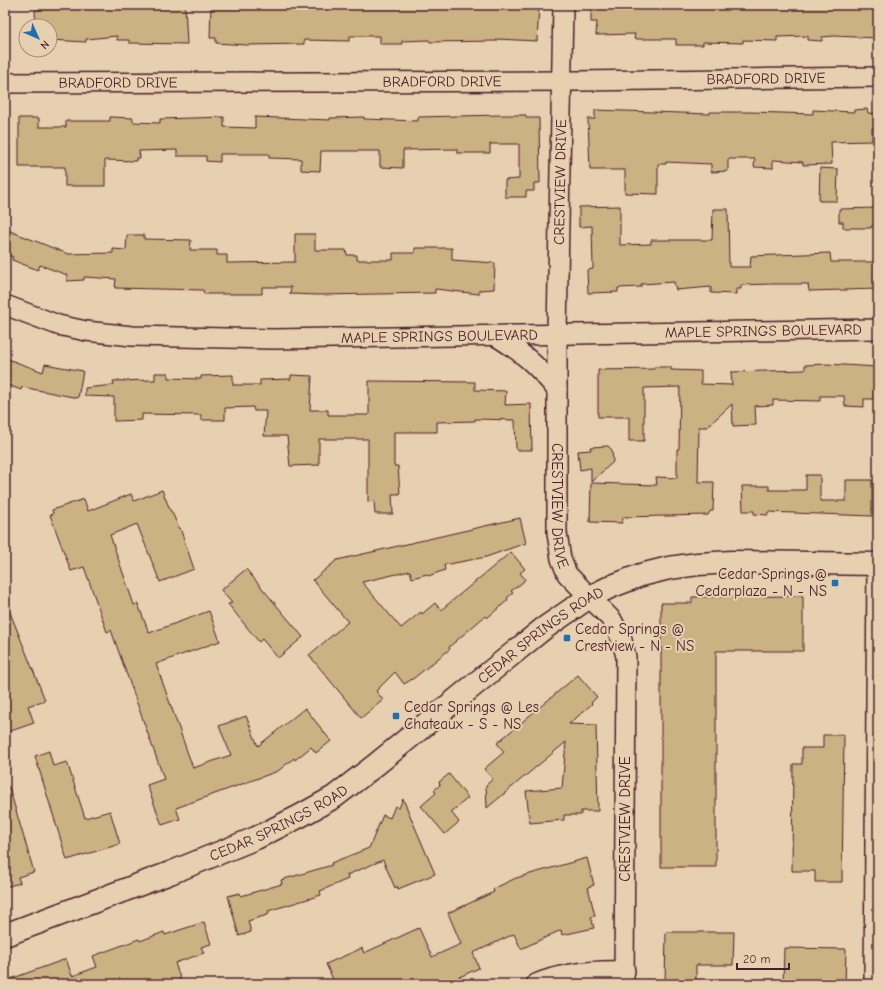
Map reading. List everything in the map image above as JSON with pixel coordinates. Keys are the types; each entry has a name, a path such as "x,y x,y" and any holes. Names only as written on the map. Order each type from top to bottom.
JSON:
{"main road":[{"name":"CEDAR SPRINGS ROAD","path":"5,935 58,917 256,838 334,797 543,629 588,598 610,587 641,575 669,568 698,564 732,562 877,564"}],"street":[{"name":"CRESTVIEW DRIVE","path":"562,5 563,81 557,333 557,533 560,553 567,574 588,598 612,620 622,640 626,657 624,977"},
{"name":"BRADFORD DRIVE","path":"5,83 563,81 878,77"},
{"name":"MAPLE SPRINGS BOULEVARD","path":"5,305 58,325 86,331 132,336 274,339 557,333 878,329"},
{"path":"494,335 522,352 541,370 557,390"},
{"path":"874,984 877,564"},
{"path":"536,984 547,979 580,972 624,977"}],"building":[{"path":"72,5 185,5 187,44 129,43 129,40 117,40 117,36 86,39 86,42 58,40 58,18 36,18 35,10 72,8"},
{"path":"211,5 530,5 530,7 539,7 537,41 497,39 497,41 430,42 429,40 402,41 402,44 380,44 380,36 350,36 349,41 304,40 304,44 247,45 216,43 216,38 210,38"},
{"path":"591,5 878,5 878,38 834,36 822,37 822,41 808,40 808,36 777,37 777,41 743,40 743,43 703,42 703,45 676,45 676,39 634,39 635,34 596,35 597,22 591,22"},
{"path":"867,109 868,113 878,114 878,128 872,128 872,141 831,142 832,164 803,165 803,162 773,160 773,168 754,167 755,159 728,159 728,171 711,172 711,164 666,162 666,164 658,164 658,194 625,193 625,170 590,170 588,119 595,119 595,110 710,114 710,112 813,114 813,110 854,112 854,110"},
{"path":"526,115 526,118 539,118 540,183 534,183 534,191 526,191 526,197 505,197 505,180 519,179 519,144 490,144 490,153 457,153 457,149 403,150 403,168 380,167 380,151 321,151 320,171 301,170 301,159 269,158 269,154 220,154 220,162 206,161 206,156 177,156 177,150 139,151 140,158 136,158 136,161 105,160 105,186 65,186 65,167 19,167 19,118 39,118 39,127 66,127 66,121 110,121 110,117 133,118 133,122 160,123 160,119 224,117 224,127 255,128 255,117 330,120 330,118 364,117 364,119 418,121 418,117"},
{"path":"820,168 838,169 837,201 819,201"},
{"path":"620,206 620,245 651,244 651,240 712,240 713,209 728,209 729,267 750,267 751,256 830,253 831,262 877,262 878,289 809,291 808,284 741,285 741,289 736,289 736,294 711,293 711,287 676,290 674,282 641,284 641,287 618,288 618,292 588,293 587,270 593,269 592,226 579,227 579,207"},
{"path":"877,208 877,226 871,226 871,228 843,228 843,222 839,222 839,209"},
{"path":"5,229 68,254 113,253 113,249 126,250 127,235 144,235 144,239 191,240 190,250 217,250 217,255 227,255 227,263 295,262 295,234 315,234 315,250 346,250 347,255 357,255 357,260 393,260 393,253 415,253 415,248 452,248 452,260 495,263 494,289 479,290 479,294 435,289 435,293 318,295 290,294 291,287 262,287 262,294 204,294 203,290 115,288 116,279 84,277 84,280 67,281 67,275 40,265 38,270 12,260 13,257 5,254"},
{"path":"5,358 43,372 45,364 83,371 78,398 22,387 21,390 5,384"},
{"path":"826,364 878,367 878,389 874,389 874,399 864,399 864,407 845,406 844,396 820,396 820,401 773,400 773,405 755,406 756,425 733,426 732,404 707,427 699,427 698,482 714,482 713,511 710,511 708,515 623,517 622,523 590,522 591,483 657,485 656,477 677,478 677,449 679,449 680,387 644,388 644,441 629,441 629,417 598,417 598,370 654,369 654,367 671,367 671,370 701,371 701,384 732,385 731,372 805,370 805,365"},
{"path":"155,373 168,373 168,378 201,379 201,376 233,375 233,385 260,385 260,380 291,379 291,375 312,376 310,410 328,410 328,415 369,415 369,381 475,382 475,390 506,391 505,405 531,404 532,450 516,450 515,420 475,419 475,421 437,422 437,432 394,432 394,466 398,466 400,494 392,494 393,514 375,514 374,501 368,502 368,439 319,439 319,465 290,466 287,436 264,436 266,411 254,411 253,407 225,408 225,420 201,420 201,415 142,414 142,420 114,421 114,397 85,396 85,388 114,385 113,381 155,380"},
{"path":"608,446 612,450 613,462 591,482 591,468 580,470 578,451 591,450 590,447"},
{"path":"806,475 820,475 820,501 846,501 846,480 872,480 872,516 768,512 768,515 754,514 754,511 743,511 742,486 769,486 769,490 806,490"},
{"path":"162,490 179,529 180,528 194,569 160,582 137,524 110,535 134,605 138,604 149,633 209,611 220,641 156,664 193,768 231,755 219,726 246,716 258,746 305,708 331,741 316,753 311,747 278,771 176,808 180,819 162,825 147,785 164,779 111,630 107,632 84,567 71,571 50,515 53,514 52,510 84,499 88,511 131,494 134,501"},
{"path":"520,518 526,543 486,557 444,565 445,570 428,576 427,574 412,578 410,571 362,582 401,628 435,603 441,610 511,552 525,569 520,573 525,579 511,591 513,593 507,598 508,600 487,618 485,616 449,647 450,649 414,678 404,684 395,672 376,691 383,700 361,718 309,655 348,622 313,580 337,560"},
{"path":"246,569 303,637 278,658 262,639 259,642 228,604 232,603 221,590"},
{"path":"803,596 803,651 716,651 716,867 661,867 661,603 692,603 692,597"},
{"path":"5,600 45,700 28,706 34,723 5,733"},
{"path":"578,675 597,697 591,703 592,704 569,724 596,725 598,811 581,811 581,815 564,815 564,820 530,823 526,791 562,788 566,742 487,808 486,785 493,779 484,769 504,752 497,743"},
{"path":"823,735 844,735 842,882 815,882 815,871 792,871 793,764 802,764 802,748 823,748"},
{"path":"49,751 53,766 67,762 85,818 110,811 120,844 67,860 35,756"},
{"path":"449,774 468,798 451,812 459,822 445,834 421,806 436,793 434,790 440,785 439,782"},
{"path":"5,787 9,787 34,872 18,877 20,883 5,887"},
{"path":"403,799 435,874 398,889 397,886 395,888 383,860 347,875 348,879 320,891 321,895 268,911 269,914 267,915 248,921 251,932 239,936 228,896 240,893 241,896 282,884 281,880 332,865 331,863 369,848 383,815 390,818 395,806 399,808"},
{"path":"587,858 594,885 588,887 595,916 591,917 594,928 562,935 561,930 521,949 514,934 473,953 479,968 444,984 421,984 418,978 404,984 335,984 326,964 362,948 364,953 419,928 432,957 461,944 448,913 494,892 493,889 516,878"},
{"path":"204,922 211,944 201,947 204,953 175,963 182,984 5,984 5,981 66,959 72,976 97,967 93,956 139,939 140,941 164,932 165,935"},
{"path":"666,932 734,932 733,965 696,965 696,984 665,984"},
{"path":"784,948 846,949 845,984 783,984"}],"place":[{"name":"Cedar Springs @ Cedarplaza - N - NS","path":"835,583"},
{"name":"Cedar Springs @ Crestview - N - NS","path":"567,638"},
{"name":"Cedar Springs @ Les Chateaux - S - NS","path":"396,716"}]}
